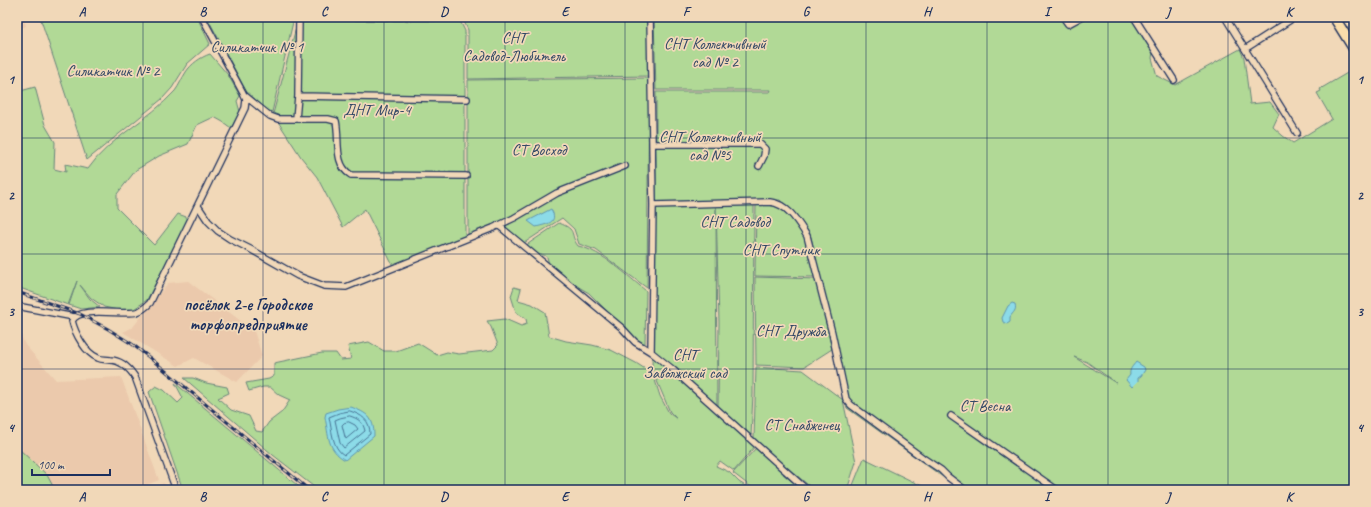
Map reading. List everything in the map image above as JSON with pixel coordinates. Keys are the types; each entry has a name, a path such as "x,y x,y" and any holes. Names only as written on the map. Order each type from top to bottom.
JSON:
{"main road":[{"path":"1334,17 1354,50"}],"street":[{"path":"17,306 74,317 88,312 134,312 139,311 150,303 245,108 246,100 244,95 202,17"},
{"path":"296,119 298,96 299,17"},
{"path":"650,17 649,42 653,205 651,352"},
{"path":"1063,17 1068,24 1081,17"},
{"path":"1134,17 1174,80"},
{"path":"1225,17 1297,133"},
{"path":"1245,49 1295,17"},
{"path":"244,95 270,116 278,119 328,119 336,121 338,128 338,151 342,166 346,172 351,175 466,176"},
{"path":"298,96 467,99"},
{"path":"652,144 760,144 765,148 764,156 759,166"},
{"path":"198,206 208,221 218,231 230,239 250,248 298,276 324,286 346,287 498,225 557,193 625,166"},
{"path":"653,205 770,202 778,203 786,209 800,225 807,236 832,333 846,399 851,406 941,470 965,490"},
{"path":"498,225 622,328 635,342 651,352 767,453 807,490"},
{"path":"74,317 72,321 74,328 83,344 93,355 102,359 114,360 121,363 127,367 135,377 176,490"},
{"path":"951,416 1057,490"}],"shaded area":[{"path":"17,17 23,17 26,26 17,30"},
{"path":"188,281 254,331 262,356 237,382 194,358 178,366 123,332 133,327 168,283"},
{"path":"17,325 25,345 56,380 121,377 159,480 134,490 22,490 17,463"},
{"path":"164,483 167,490 144,490"}],"green space":[{"name":"Силикатчик № 2","path":"48,17 197,17 210,44 187,64 172,88 162,99 87,160 41,20"},
{"name":"Силикатчик № 1","path":"207,17 293,17 272,112 267,110 246,91"},
{"path":"297,17 375,17 297,18"},
{"path":"376,17 459,17 456,19"},
{"name":"СНТ Садовод-Любитель","path":"462,17 650,17 649,76 468,79 468,30"},
{"path":"654,17 1059,17 1069,28 1088,17 1131,17 1153,52 1152,58 1157,76 1175,85 1240,49 1244,58 1250,104 1270,102 1279,114 1273,127 1293,143 1332,119 1317,93 1321,91 1320,89 1354,69 1354,351 1352,353 1351,361 1354,362 1354,490 961,490 847,408 811,237 795,215 780,200 656,202 656,92 770,92 771,90 656,90","holes":["1074,357 1087,362 1116,383"]},
{"name":"ДНТ Мир-4","path":"298,20 460,21 465,31 465,237 393,266 365,209 343,227 317,177 301,157 273,114"},
{"path":"210,54 228,75 240,96 237,101 240,112 231,128 214,117 197,125 188,144 159,156 136,170 117,194 117,208 154,245 178,214 189,218 147,300 134,309 118,310 104,307 91,298 80,285 90,299 100,307 81,309 69,305 77,281 68,305 17,287 17,92 35,87 45,125 55,142 54,169 66,172 65,164 88,169 107,147 154,111 175,91 186,72 193,64"},
{"name":"СТ Восход","path":"649,78 647,288 596,250 579,244 574,229 562,218 524,243 499,222 468,235 468,80"},
{"name":"СНТ Садовод","path":"754,204 753,394 751,436 718,406 719,323 716,205"},
{"name":"СНТ Спутник","path":"756,204 777,205 793,220 805,237 815,277 755,276"},
{"name":"СНТ Заволжский сад","path":"716,205 717,410 756,445 734,471 720,461 716,466 729,472 739,482 752,490 318,490 273,455 184,378 193,378 206,383 227,387 229,393 218,398 231,410 249,416 256,431 262,432 269,422 282,412 290,400 279,395 270,387 263,387 249,391 246,383 269,379 274,376 274,363 322,353 336,353 341,360 351,359 348,346 369,342 384,351 396,351 418,343 437,355 447,352 459,354 493,350 498,345 487,321 505,319 521,326 527,324 526,319 516,312 511,296 514,287 521,289 518,300 532,304 545,312 549,336 611,350 653,374 660,396 669,413 677,419 670,412 652,369 654,206"},
{"path":"559,223 571,230 578,246 605,258 646,291 645,346 639,343 589,293 550,268 547,257 522,248"},
{"name":"СНТ Дружба","path":"755,277 816,279 832,349 804,367 756,365"},
{"name":"СТ Снабженец","path":"756,367 803,370 843,400 856,462 847,490 814,490 788,468 783,474 802,490 755,490 733,473 757,447 754,438"},
{"path":"175,383 303,490 183,490 149,392 156,386 164,390 178,403 183,398"},
{"path":"17,424 19,449 47,475 55,490 17,490"},
{"path":"864,458 922,486 927,490 851,490"}],"water":[{"path":"551,209 554,217 548,224 536,227 528,221"},
{"path":"1012,303 1015,304 1015,308 1010,317 1010,322 1007,324 1003,322 1002,318 1008,306"},
{"path":"1136,362 1144,367 1145,370 1132,387 1126,380"},
{"path":"351,407 361,411 371,420 373,424 374,436 345,460 339,456 332,447 328,436 325,417 326,413"}],"railway":[{"path":"17,292 80,314 132,344 309,490"}],"district":[{"name":"посёлок 2-е Городское торфопредприятие","path":"248,314"}],"park label":[{"name":"СНТ Коллективный сад № 2","path":"715,53"},
{"name":"СНТ Коллективный сад №5","path":"710,146"},
{"name":"СТ Весна","path":"985,406"}]}
